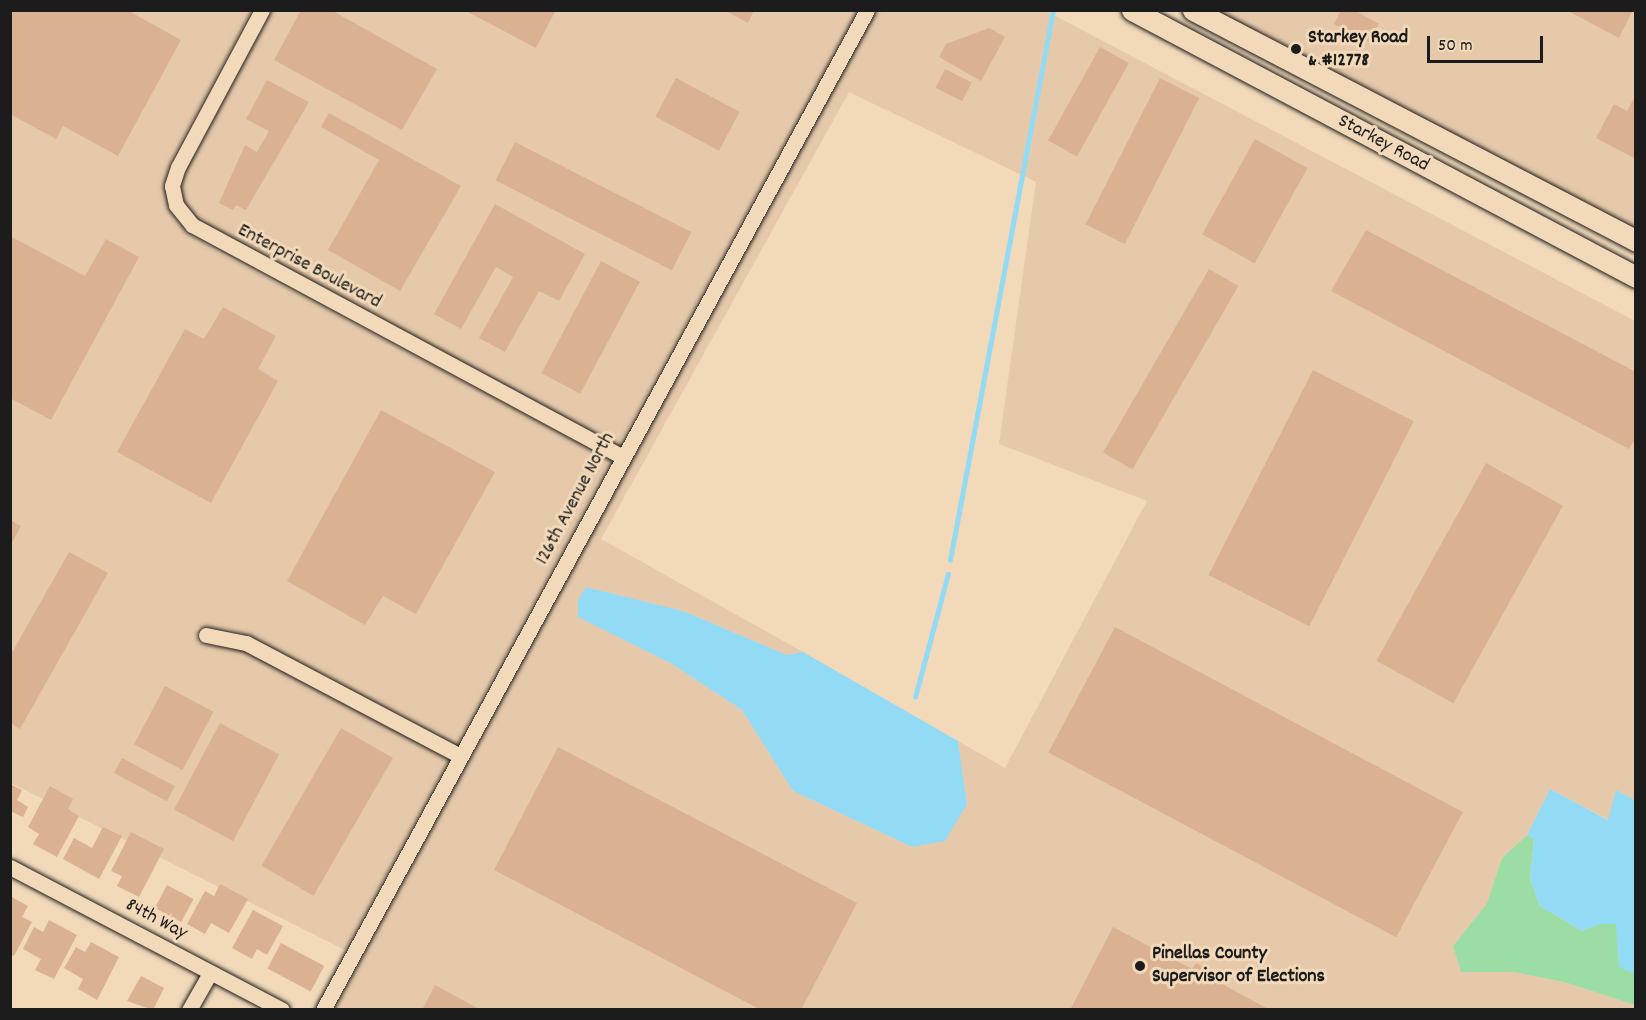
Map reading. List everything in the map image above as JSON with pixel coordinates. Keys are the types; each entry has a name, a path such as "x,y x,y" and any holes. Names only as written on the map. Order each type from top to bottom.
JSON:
{"main road":[{"name":"Starkey Road","path":"1132,10 1635,277"},
{"name":"Starkey Road","path":"1193,10 1635,241"}],"street":[{"name":"Enterprise Boulevard","path":"262,10 178,167 172,186 176,205 192,225 622,457"},
{"name":"126th Avenue North","path":"323,1010 867,10"},
{"path":"206,636 246,643 460,756"},
{"name":"84th Way","path":"10,867 282,1010"},
{"path":"189,1010 210,972"}],"shaded area":[{"path":"10,11 251,11 170,162 164,183 169,209 188,232 218,252 611,460 456,745 250,636 225,628 196,627 198,643 243,650 449,759 345,950 11,783"},
{"path":"272,11 857,11 618,446 226,238 198,220 184,202 181,187 186,170"},
{"path":"877,11 1046,11 1635,321 1635,800 1616,790 1609,820 1550,789 1527,835 1502,858 1487,903 1453,946 1462,972 1514,972 1564,982 1635,1005 1635,1009 334,1010","holes":["849,92 1036,182 999,444 1147,501 1005,768 958,741 967,804 912,847 793,791 742,710 672,664 579,617 586,587 683,611 787,655 803,652 601,539"]},
{"path":"1211,11 1635,11 1635,231"}],"green space":[{"path":"1527,835 1534,839 1530,879 1540,906 1582,931 1600,923 1617,924 1619,966 1635,974 1635,1005 1564,982 1514,972 1461,972 1453,946 1487,903 1502,858"}],"water":[{"path":"586,587 683,611 787,655 803,652 958,741 967,804 945,841 912,847 793,791 742,710 672,664 578,617 578,600"},
{"path":"1550,789 1608,820 1616,790 1635,800 1635,974 1619,967 1616,924 1600,924 1582,931 1540,906 1530,879 1534,839 1527,835"}],"building":[{"path":"10,10 127,10 181,40 118,156 63,126 56,139 10,114"},
{"path":"301,10 331,10 437,69 402,130 274,60"},
{"path":"464,10 556,10 536,48"},
{"path":"724,10 754,10 748,23"},
{"path":"1341,10 1354,10 1379,24 1369,42 1334,24"},
{"path":"1566,10 1633,10 1619,38"},
{"path":"989,28 1005,37 981,81 939,57 946,44"},
{"path":"1100,47 1129,63 1077,157 1048,141"},
{"path":"945,69 972,83 962,101 935,88"},
{"path":"676,78 740,112 719,151 655,117"},
{"path":"1160,78 1199,98 1125,244 1086,224"},
{"path":"267,80 309,102 246,210 236,205 233,210 219,203 245,145 257,152 269,131 246,119"},
{"path":"1636,95 1636,159 1596,138 1614,104 1627,111"},
{"path":"329,113 461,186 400,291 328,250 379,160 321,127"},
{"path":"1255,139 1307,168 1255,263 1202,234"},
{"path":"515,142 691,232 672,270 495,180"},
{"path":"495,204 585,254 559,301 539,291 505,352 479,338 513,277 496,267 461,329 434,314"},
{"path":"1366,230 1636,372 1636,437 1629,449 1331,291"},
{"path":"10,236 85,276 106,239 139,257 51,420 10,398"},
{"path":"601,261 640,282 580,394 541,373"},
{"path":"1209,269 1238,286 1132,470 1103,453"},
{"path":"223,307 276,336 258,369 278,381 211,503 117,452 185,329 204,339"},
{"path":"1313,370 1414,421 1309,626 1209,575"},
{"path":"381,410 495,472 416,614 383,596 365,625 287,581"},
{"path":"1486,463 1563,506 1453,703 1376,661"},
{"path":"10,520 21,526 10,546"},
{"path":"69,552 108,573 20,729 10,723 10,656"},
{"path":"1115,627 1463,812 1396,937 1048,752"},
{"path":"165,686 214,712 183,770 134,744"},
{"path":"220,723 279,754 233,841 174,810"},
{"path":"341,728 393,758 313,896 262,866"},
{"path":"558,747 857,903 801,1010 761,1010 494,870"},
{"path":"122,758 175,786 167,801 114,773"},
{"path":"10,784 22,790 17,800 28,807 23,817 10,811"},
{"path":"50,786 73,799 68,809 79,816 57,857 33,844 39,834 28,827"},
{"path":"103,827 122,836 99,879 63,859 74,838 92,848"},
{"path":"131,832 164,849 139,897 117,886 122,876 111,871"},
{"path":"220,884 248,899 229,933 211,923 205,934 187,924 205,891 214,896"},
{"path":"167,885 193,899 181,922 155,908"},
{"path":"10,896 28,906 22,917 32,922 14,956 10,954"},
{"path":"253,910 283,926 267,955 257,949 252,959 232,948"},
{"path":"49,920 77,935 54,979 35,970 41,959 23,949 34,927 43,932"},
{"name":"Pinellas County Supervisor of Elections","path":"1113,927 1192,969 1196,963 1215,973 1213,979 1270,1010 1070,1010"},
{"path":"91,942 119,957 97,1000 78,989 83,979 64,968 76,947 85,952"},
{"path":"281,943 324,966 311,992 267,969"},
{"path":"141,976 164,988 153,1010 127,1001"},
{"path":"435,985 481,1010 422,1010"}],"waterway":[{"path":"950,560 1053,10"},
{"path":"915,697 948,574"}],"place":[{"name":"Starkey Road & #12778","path":"1296,49"},
{"name":"Pinellas County Supervisor of Elections","path":"1140,966"}]}
